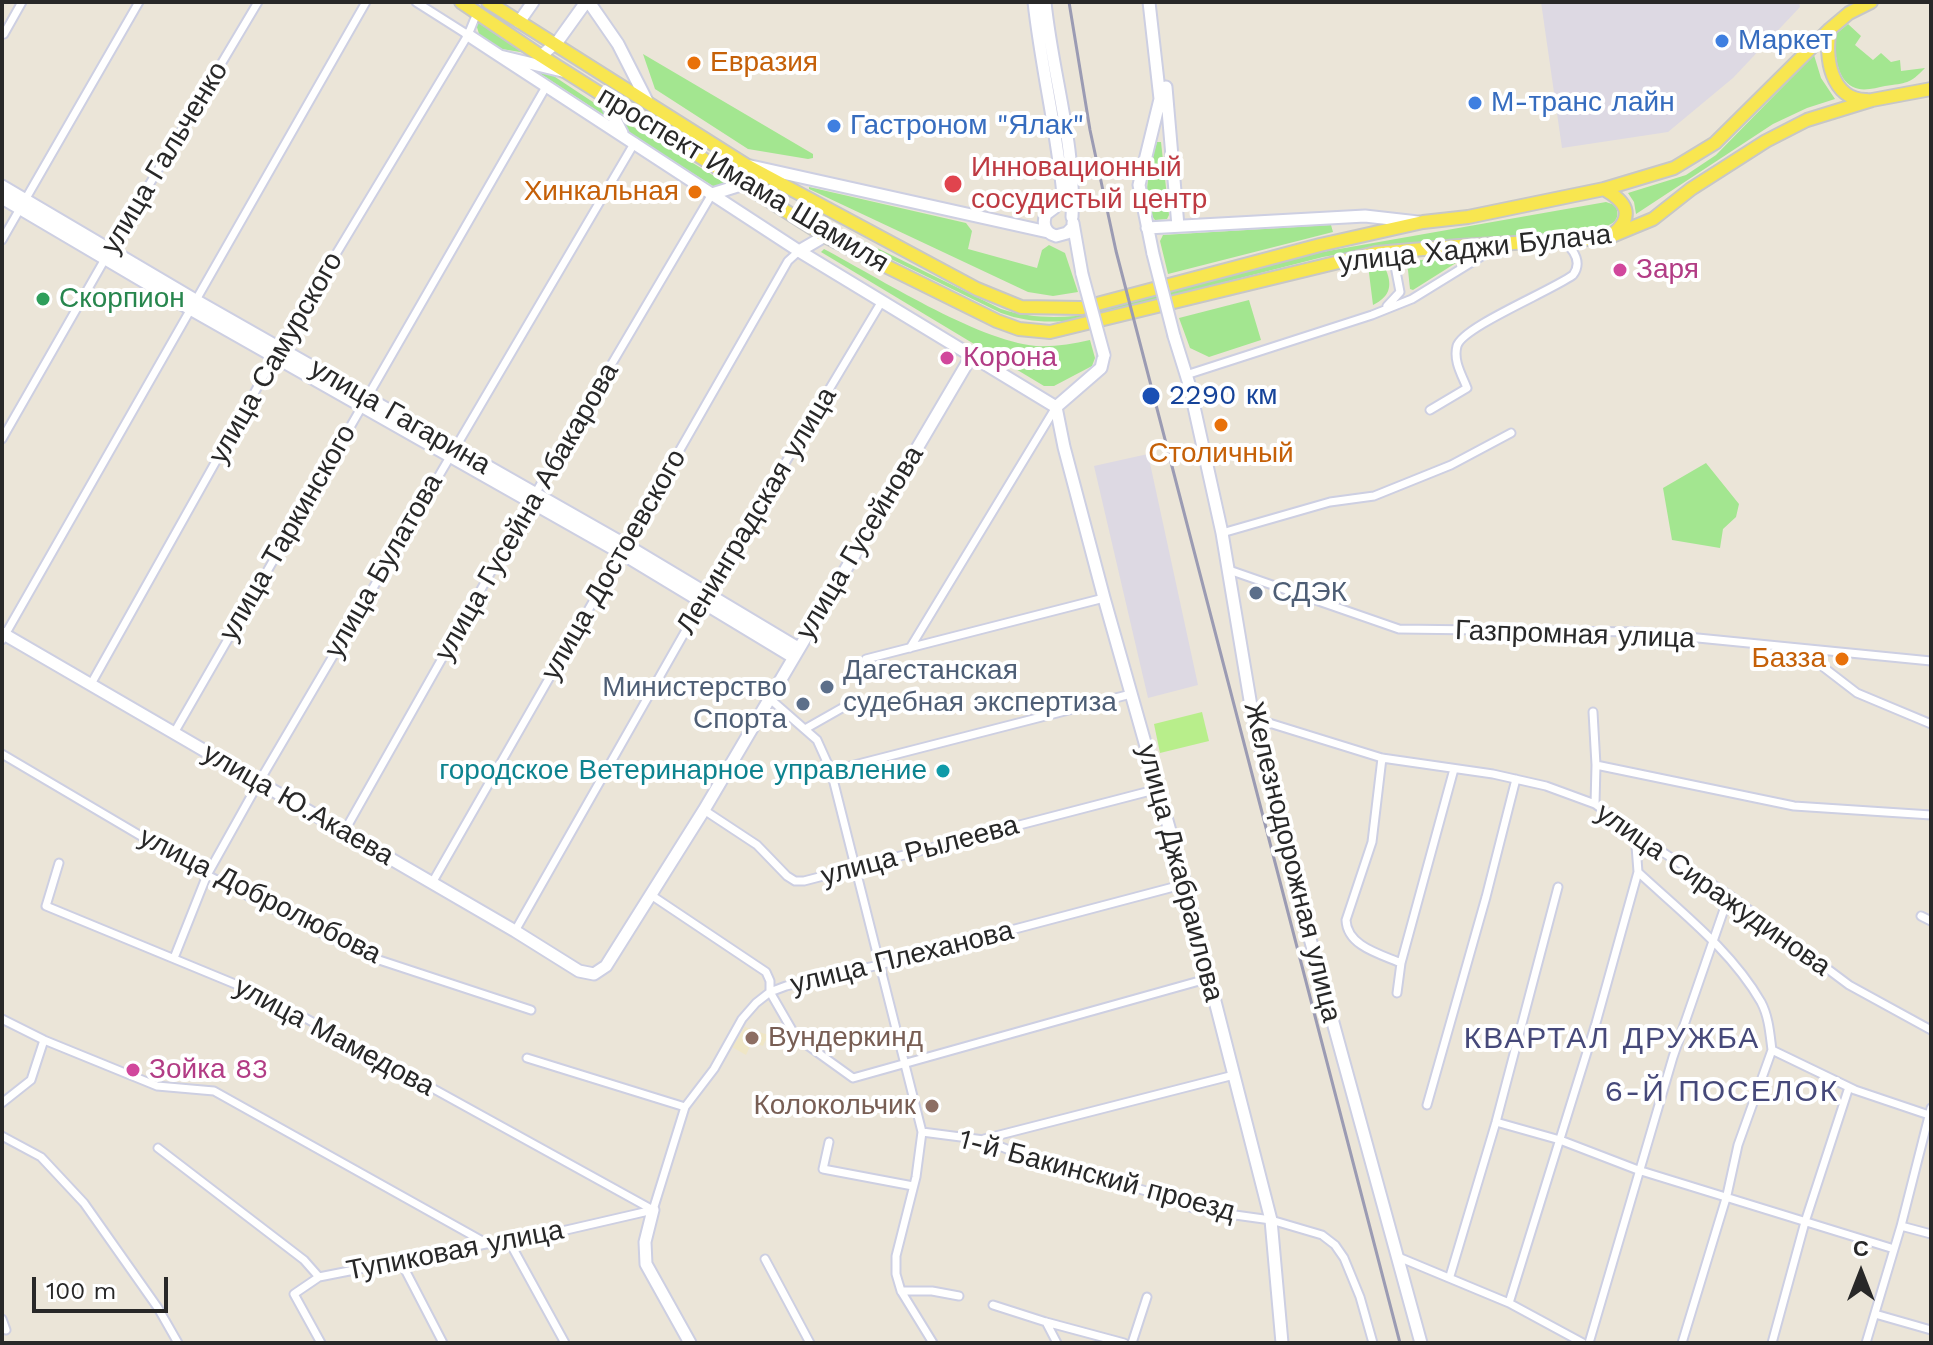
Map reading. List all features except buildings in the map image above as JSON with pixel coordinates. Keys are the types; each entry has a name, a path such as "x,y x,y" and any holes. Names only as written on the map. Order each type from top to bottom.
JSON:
{"main road":[{"name":"проспект Имама Шамиля","path":"461,2 825,236 968,308 1019,329 1050,332 1086,325"},
{"name":"проспект Имама Шамиля","path":"488,2 746,165 977,289 1021,307 1082,308"},
{"path":"519,22 533,2"},
{"path":"541,56 587,2 618,44 647,101"},
{"path":"1034,2 1038,41 1059,151 1063,195 1044,219 1052,234 1078,257"},
{"path":"1045,2 1068,146 1072,222 1082,274 1104,355 1101,368 1056,407"},
{"path":"1152,2 1178,226"},
{"name":"улица Хаджи Булача","path":"1082,308 1371,234 1604,189 1674,168 1715,143 1830,29 1849,13 1871,2"},
{"path":"1830,29 1827,59 1838,84 1851,96 1872,100"},
{"name":"проспект Имама Шамиля","path":"468,35 799,251 1056,407"},
{"path":"500,56 566,72"},
{"name":"улица Хаджи Булача","path":"1086,325 1228,287 1376,253 1607,238 1653,219 1691,189 1766,141 1807,120 1872,100 1931,89"},
{"path":"603,96 622,133"},
{"name":"Железнодорожная улица","path":"1164,99 1139,185 1147,228 1186,375 1222,533 1253,718 1421,1343"},
{"name":"проспект Имама Шамиля","path":"746,165 1052,234"},
{"path":"787,187 785,182 789,175 796,174"},
{"path":"712,194 744,184"},
{"name":"улица Гагарина","path":"2,186 23,204 194,306 623,549 795,652"},
{"path":"1604,189 1618,197 1625,207 1621,227 1607,238"},
{"name":"улица Гагарина","path":"2,198 23,204"},
{"path":"1052,234 1067,233 1072,222 1067,210 1054,208"},
{"path":"1365,216 1371,234"},
{"path":"1147,228 1365,216 1423,222"},
{"name":"проспект Имама Шамиля","path":"1015,225 1032,224 1044,219"},
{"path":"799,251 825,236"},
{"name":"улица Гусейнова","path":"594,974 606,966 704,810 972,355"},
{"name":"улица Джабраилова","path":"1056,407 1104,598 1210,978 1271,1220 1282,1343"},
{"name":"улица Ю.Акаева","path":"3,636 91,684 579,971 594,974"},
{"path":"653,1210 645,1242 646,1264 690,1343"}],"street":[{"path":"4,34 22,2"},
{"path":"2,240 139,2"},
{"name":"улица Гальченко","path":"2,439 258,2"},
{"path":"3,636 366,2"},
{"path":"416,2 468,35"},
{"name":"улица Самурского","path":"91,684 277,352 468,35 477,13"},
{"name":"улица Таркинского","path":"174,733 547,85"},
{"name":"улица Булатова","path":"174,958 207,875 259,782 635,142"},
{"name":"улица Гусейна Абакарова","path":"344,832 712,194"},
{"path":"1430,410 1467,388 1457,363 1456,350 1467,333 1573,275 1577,265 1575,254 1562,241"},
{"path":"1186,375 1372,315 1412,299 1503,243"},
{"name":"улица Достоевского","path":"432,883 788,261 799,251"},
{"path":"1372,315 1400,292 1395,266 1376,253"},
{"name":"Ленинградская улица","path":"515,931 705,598 882,301"},
{"path":"910,648 1056,407"},
{"path":"1222,533 1330,502 1374,496 1451,465 1511,433"},
{"name":"Газпромная улица","path":"1229,570 1399,629 1637,632 1803,651 1931,661"},
{"path":"866,659 1104,598"},
{"path":"1803,651 1857,693 1931,724"},
{"path":"831,771 1131,694"},
{"path":"769,698 817,740 831,771 857,868 922,1132 896,1256 896,1274 901,1291 933,1343"},
{"path":"805,729 842,708"},
{"path":"1593,712 1595,804"},
{"name":"улица Сиражудинова","path":"1253,718 1382,758 1516,779 1595,804 1729,895 1849,985 1931,1030"},
{"name":"улица Добролюбова","path":"2,754 207,875 367,956 531,1010"},
{"path":"1382,758 1372,842 1346,920 1346,929 1352,938 1401,963"},
{"path":"1596,765 1794,806 1931,815"},
{"path":"1397,993 1401,963 1454,769"},
{"path":"1427,1105 1516,779"},
{"name":"улица Рылеева","path":"704,810 757,845 795,881 857,868 1158,789"},
{"path":"1509,1303 1638,872 1635,833"},
{"name":"улица Мамедова","path":"59,863 46,906 269,998 653,1210"},
{"path":"1638,872 1713,941 1762,1004 1772,1050 1738,1145 1727,1195 1682,1343"},
{"name":"улица Плеханова","path":"653,1210 685,1107 714,1069 742,1019 770,992 1185,884"},
{"path":"1450,1276 1496,1122 1558,887"},
{"path":"651,895 766,972 770,992 796,1037 853,1078 1210,978"},
{"path":"1589,1343 1638,1170 1729,895"},
{"path":"1921,916 1931,921"},
{"path":"2,1019 44,1040 157,1086 214,1091 486,1244"},
{"path":"2,1103 31,1080 44,1040"},
{"path":"1772,1050 1849,1087 1930,1112 1927,1141 1866,1343"},
{"path":"527,1058 685,1107"},
{"path":"984,1140 1234,1075"},
{"path":"1772,1343 1805,1222 1849,1087"},
{"path":"1496,1122 1560,1140 1638,1170 1894,1249"},
{"name":"1-й Бакинский проезд","path":"922,1132 984,1140 1037,1161 1150,1192 1199,1210 1271,1220 1322,1235 1335,1245 1344,1258 1360,1297 1373,1343"},
{"path":"2,1136 41,1157 84,1203 158,1308 178,1343"},
{"path":"829,1142 823,1169 913,1186"},
{"name":"Тупиковая улица","path":"158,1148 304,1260 319,1277 486,1244 510,1243 653,1210"},
{"path":"1901,1226 1931,1234"},
{"path":"460,1249 465,1232"},
{"path":"510,1243 565,1343"},
{"path":"1396,1256 1509,1303 1583,1343"},
{"path":"765,1259 810,1343"},
{"path":"401,1262 443,1343"},
{"path":"319,1277 294,1294 321,1343"},
{"path":"901,1291 932,1291 959,1296"},
{"path":"1132,1343 1147,1297"},
{"path":"993,1305 1124,1343"},
{"path":"1875,1314 1931,1330"},
{"path":"2,1319 6,1330"},
{"path":"1046,1322 1057,1343"}],"shaded area":[{"path":"1541,2 1799,2 1800,7 1733,78 1668,132 1562,148"},
{"path":"1148,454 1198,685 1148,698 1094,466"},
{"name":"Вундеркинд","path":"745,1027 768,1035 763,1046 752,1042 746,1055 732,1047"}],"green space":[{"path":"479,21 526,53 502,49 480,37 476,24"},
{"path":"1848,24 1861,36 1855,45 1873,60 1881,53 1891,62 1900,60 1901,71 1925,68 1903,83 1869,89 1853,87 1843,78 1836,56 1836,34"},
{"path":"643,54 813,154 813,158 748,149 655,89"},
{"path":"1814,55 1821,78 1835,99 1773,124 1636,214 1634,202 1628,193 1686,175 1716,155"},
{"path":"527,65 537,65 608,112 613,121"},
{"path":"617,117 729,185 716,188 623,129"},
{"path":"1157,142 1161,142 1169,215 1167,219 1155,220 1150,213 1147,193"},
{"path":"809,187 966,223 972,231 968,249 1037,268 1042,250 1049,245 1065,253 1078,292 1053,296 1028,292"},
{"path":"1606,202 1615,205 1616,219 1597,229 1379,247 1323,257 1076,320 1056,321 1029,320 1001,313 834,231 808,214 1001,309 1056,317 1076,316 1322,252"},
{"path":"1331,225 1333,232 1168,274 1160,241 1163,235"},
{"path":"824,249 928,306 985,332 1036,346 1090,340 1095,358 1092,366 1054,386 1044,386 821,252"},
{"path":"1457,256 1459,261 1410,289 1404,262"},
{"path":"1368,265 1386,270 1389,282 1386,295 1373,305"},
{"path":"1249,300 1261,340 1209,357 1190,348 1179,318"},
{"path":"1706,463 1739,504 1736,517 1723,529 1720,548 1672,540 1663,488"},
{"path":"1202,712 1209,741 1160,753 1154,724"}],"railway":[{"path":"1069,2 1090,130 1116,251 1400,1343"}],"place":[{"name":"Маркет","path":"1722,41"},
{"name":"Евразия","path":"694,63"},
{"name":"М-транс лайн","path":"1475,103"},
{"name":"Гастроном \"Ялак\"","path":"834,126"},
{"name":"Инновационный сосудистый центр","path":"953,184"},
{"name":"Хинкальная","path":"695,192"},
{"name":"Заря","path":"1620,270"},
{"name":"Скорпион","path":"43,299"},
{"name":"Корона","path":"947,358"},
{"name":"2290 км","path":"1151,396"},
{"name":"Столичный","path":"1221,425"},
{"name":"СДЭК","path":"1256,593"},
{"name":"Базза","path":"1842,659"},
{"name":"Дагестанская судебная экспертиза","path":"827,687"},
{"name":"Министерство Спорта","path":"803,704"},
{"name":"городское Ветеринарное управление","path":"943,771"},
{"name":"Вундеркинд","path":"752,1038"},
{"name":"Зойка 83","path":"133,1070"},
{"name":"Колокольчик","path":"932,1106"}],"district":[{"name":"КВАРТАЛ ДРУЖБА","path":"1612,1039"},
{"name":"6-Й ПОСЕЛОК","path":"1722,1092"}]}
